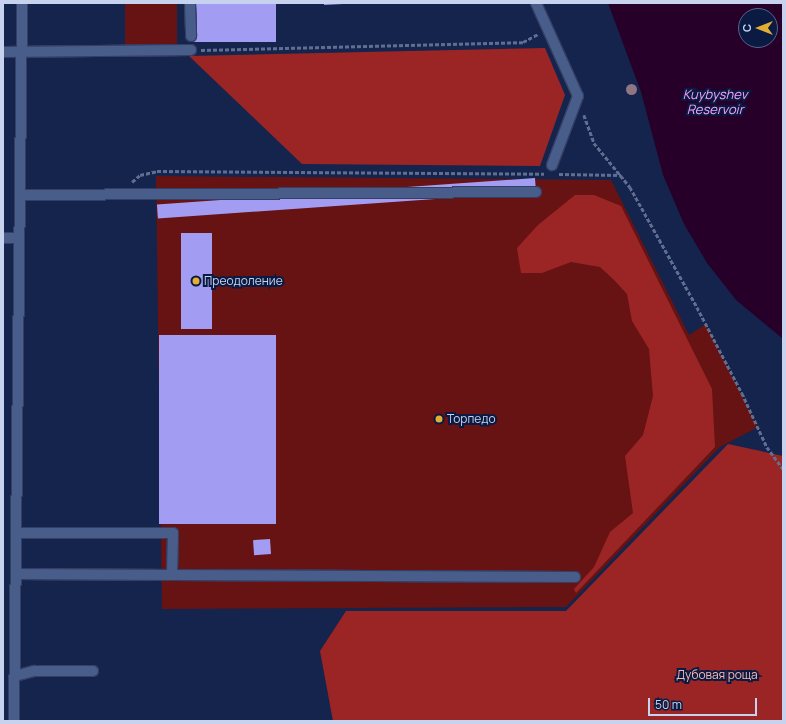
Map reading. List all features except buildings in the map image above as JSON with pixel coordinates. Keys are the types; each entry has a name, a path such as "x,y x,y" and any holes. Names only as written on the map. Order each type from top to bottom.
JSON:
{"street":[{"path":"14,721 22,3"},
{"path":"190,3 191,36"},
{"path":"536,3 578,96 550,169"},
{"path":"3,52 191,50"},
{"path":"20,195 536,192"},
{"path":"3,238 19,238"},
{"path":"16,533 173,533 172,575"},
{"path":"16,574 575,577"},
{"path":"15,676 34,671 93,671"}],"path":[{"path":"191,50 523,42 548,30"},
{"path":"578,96 594,143 621,175 697,307 742,393 767,447 783,469"},
{"path":"120,195 140,175 157,171 550,169"},
{"path":"557,174 621,175"}],"shaded area":[{"path":"125,3 177,3 177,45 125,45"},
{"name":"Торпедо","path":"156,176 611,180 689,335 706,324 758,427 720,447 566,607 162,609"}],"green space":[{"path":"545,48 565,95 540,166 302,164 189,56"},
{"path":"575,195 594,195 621,206 712,389 715,447 576,593 574,589 594,567 610,532 633,513 625,456 643,435 653,396 649,349 632,321 627,294 614,280 600,267 571,262 542,273 521,273 517,248 538,225"},
{"name":"Дубовая роща","path":"728,444 783,456 783,721 333,721 320,651 346,611 566,611"}],"water":[{"name":"Kuybyshev Reservoir","path":"608,3 783,3 783,339 736,300 707,263 684,224 663,175 641,92"}],"place":[{"name":"Преодоление","path":"196,281"},
{"name":"Торпедо","path":"439,419"}]}
